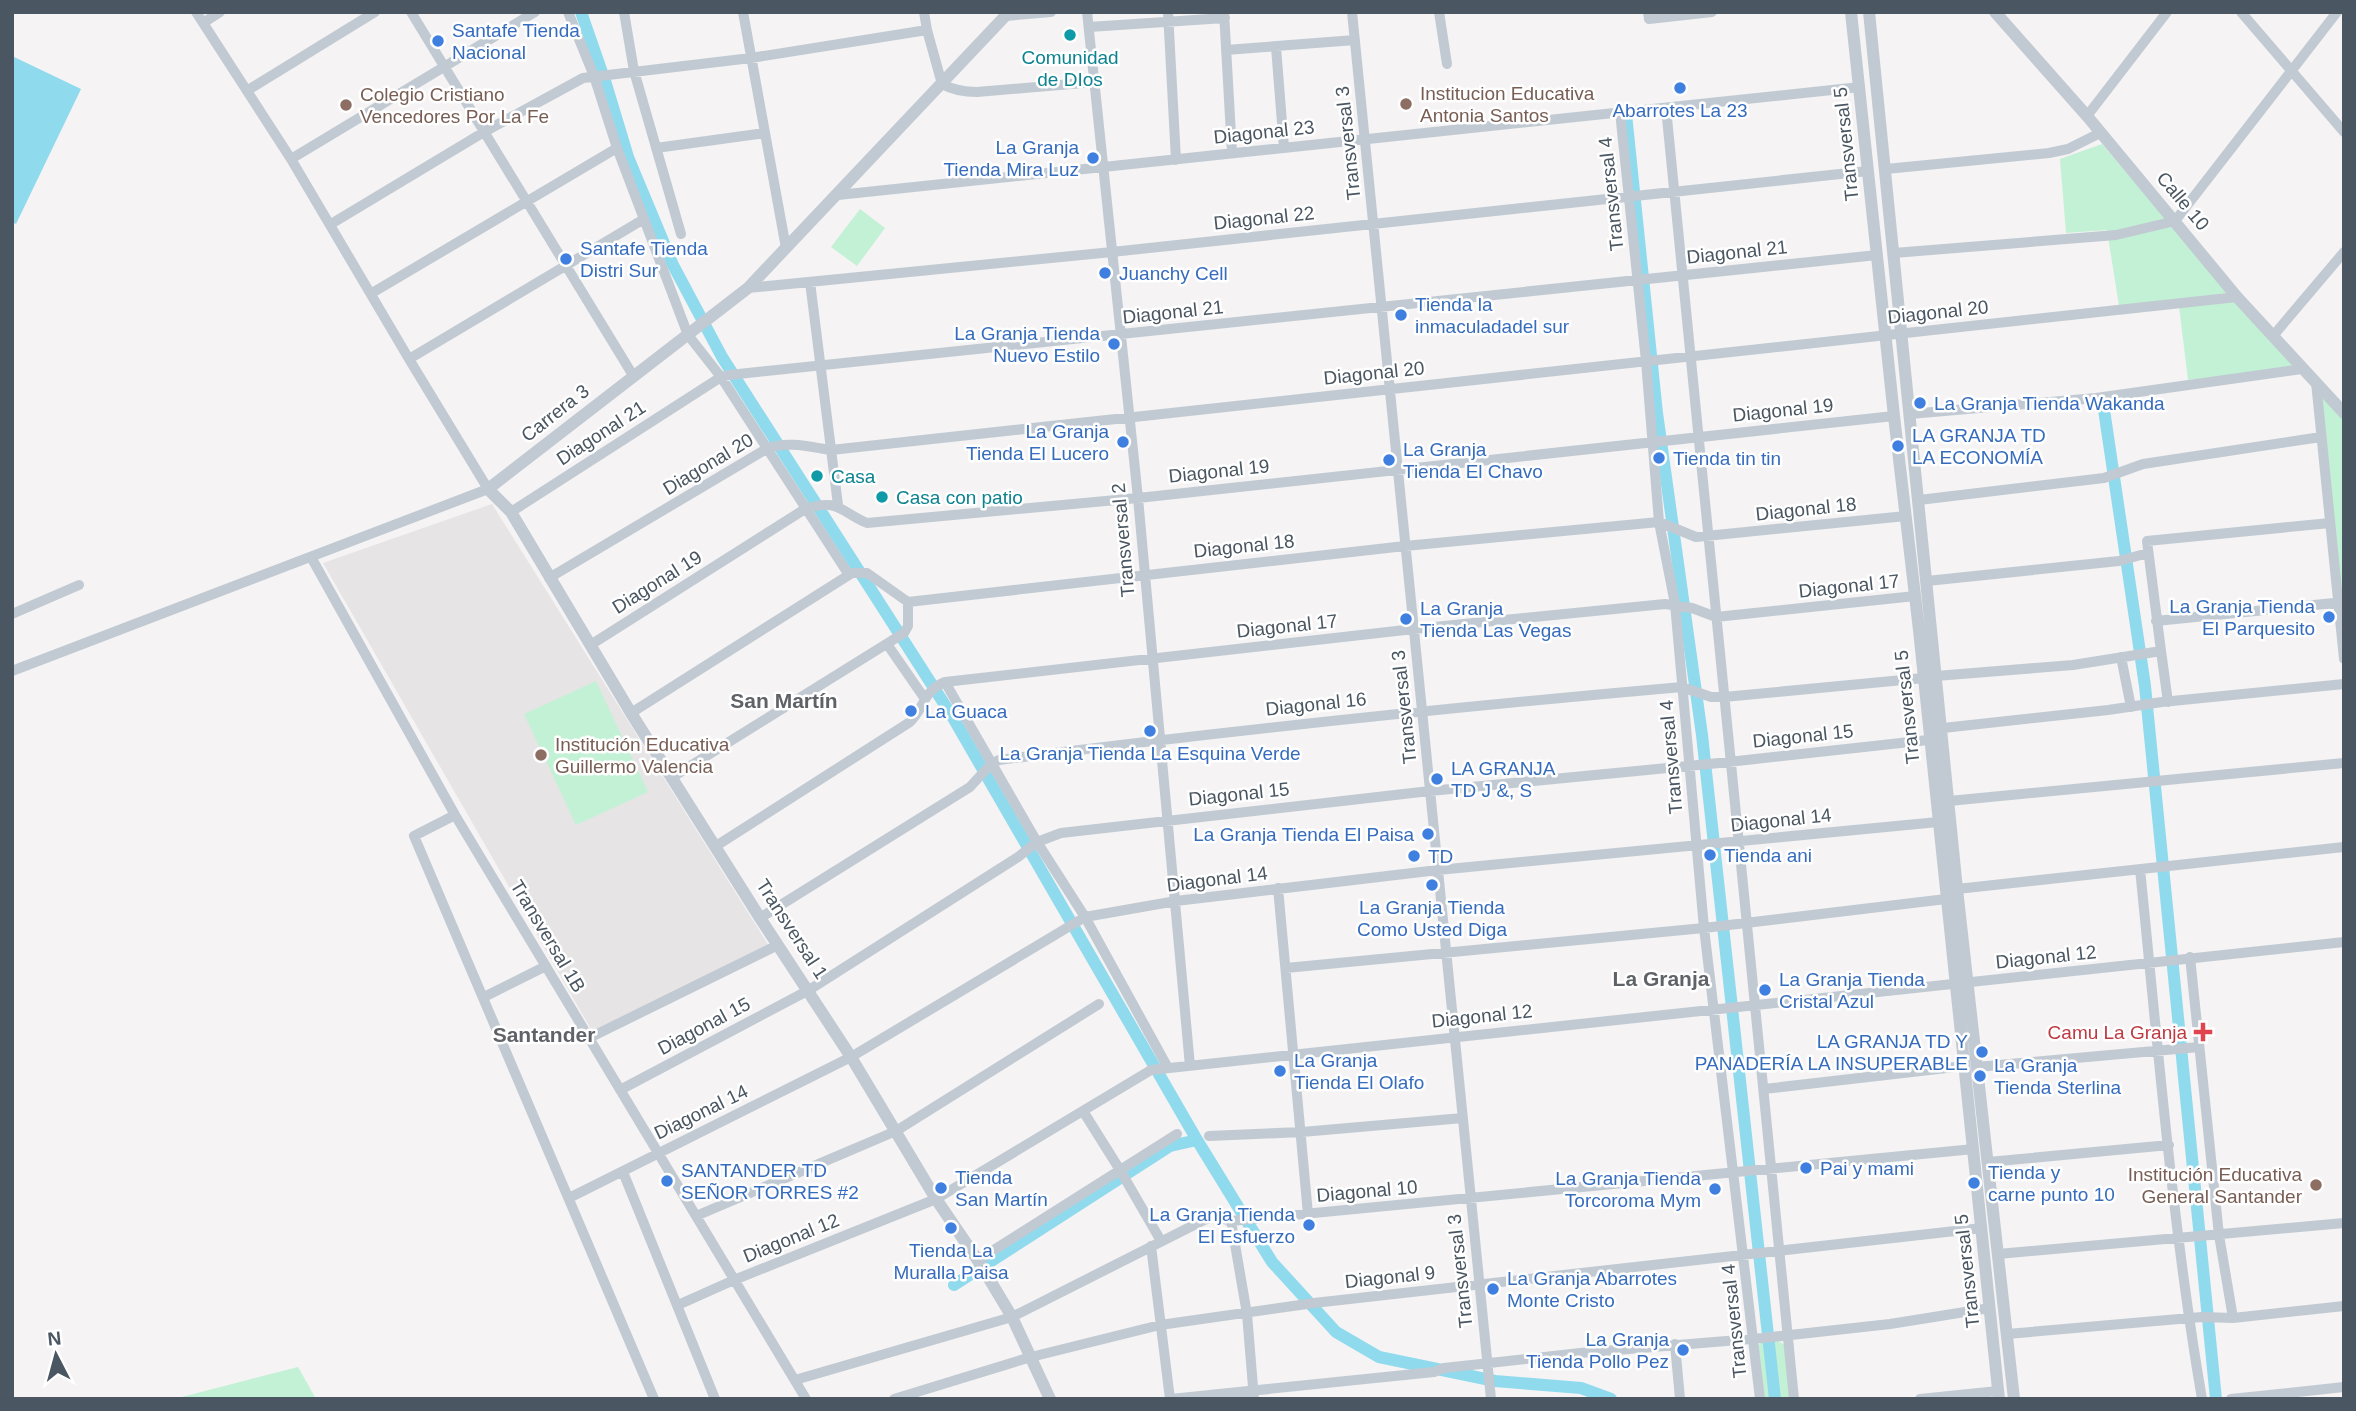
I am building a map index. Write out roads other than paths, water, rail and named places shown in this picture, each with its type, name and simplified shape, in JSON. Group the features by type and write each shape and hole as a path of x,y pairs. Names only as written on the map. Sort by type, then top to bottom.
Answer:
{"street":[{"path":"196,12 331,224 488,489"},
{"path":"203,23 220,12"},
{"path":"248,90 374,12"},
{"path":"411,12 634,377"},
{"path":"291,159 534,12"},
{"path":"568,12 596,76 617,148 644,219 692,332 773,447 807,508 850,574"},
{"path":"624,12 634,71 681,234"},
{"path":"743,12 786,248"},
{"path":"924,12 942,83 962,91 977,92 1095,82"},
{"path":"1007,14 1051,12"},
{"name":"Transversal 2","path":"1087,12 1138,498 1190,1066"},
{"name":"Transversal 3","path":"1352,12 1491,1399"},
{"path":"1439,12 1447,64"},
{"path":"1649,16 1712,12"},
{"name":"Transversal 5","path":"1851,12 1915,596 1930,677"},
{"name":"Transversal 5","path":"1869,12 1927,580 1938,822 1946,899 1987,1162 2014,1399"},
{"name":"Calle 10","path":"1995,12 2087,116 2237,297 2344,413"},
{"path":"2087,116 2167,12"},
{"path":"2241,12 2344,132"},
{"path":"1895,253 2116,235 2175,221 2337,12"},
{"name":"Carrera 3","path":"12,671 488,489 748,288 1007,14"},
{"path":"1089,27 1168,17 1224,15 1232,152"},
{"path":"1168,17 1176,159"},
{"path":"331,224 484,132 572,83 596,76 751,58 927,30"},
{"path":"1226,50 1355,40"},
{"path":"1276,47 1284,148"},
{"name":"Diagonal 23","path":"838,195 1860,88"},
{"path":"1666,108 1753,1004 1764,1088 1776,1251 1794,1399"},
{"name":"Transversal 4","path":"1620,112 1632,196 1663,523 1677,605 1695,765 1707,927 1759,1338 1760,1399"},
{"path":"656,148 765,133"},
{"path":"1886,169 2049,153 2068,149 2100,133"},
{"path":"372,293 617,148"},
{"name":"Diagonal 22","path":"748,288 1112,253 1868,171"},
{"path":"409,359 644,219"},
{"path":"2273,336 2344,252"},
{"name":"Diagonal 21","path":"511,512 725,376 1877,255"},
{"path":"810,282 838,505"},
{"name":"Diagonal 20","path":"549,578 773,447 794,444 831,450 2237,297"},
{"path":"1910,414 2096,398 2302,369"},
{"path":"2316,381 2341,602 2344,659"},
{"name":"Diagonal 19","path":"592,644 807,508 822,505 838,505 867,523 1138,498 1894,416"},
{"path":"1919,500 2104,478 2143,464 2321,438"},
{"name":"Transversal 1","path":"488,489 511,512 671,778 809,990 936,1199 978,1261 1012,1317 1050,1399"},
{"name":"Diagonal 18","path":"908,602 1405,546 1663,523 1696,537 1906,516"},
{"path":"2165,702 2147,541 2330,523"},
{"name":"Diagonal 17","path":"1927,580 2125,560 2148,553"},
{"name":"Transversal 1B","path":"311,557 455,815 806,1399"},
{"path":"631,713 850,574 867,573 908,602 908,626 904,633 671,778"},
{"path":"12,614 79,585"},
{"name":"Diagonal 17","path":"716,846 910,722 918,714 926,696 942,683 1414,629 1677,605 1716,617 1915,596"},
{"path":"2157,621 2341,602"},
{"path":"889,643 926,696"},
{"name":"Diagonal 16","path":"989,768 999,760 1422,710 1686,688 1711,697 1724,697 2074,665 2161,651"},
{"path":"2121,657 2136,706"},
{"path":"942,683 1034,844 1085,917 1165,1069"},
{"name":"Diagonal 15","path":"620,1090 809,990 1034,844 1061,834 1430,791 1731,762 2165,702 2344,684"},
{"name":"Transversal 5","path":"1936,734 1949,801 1957,889 1961,984"},
{"path":"1949,801 2344,763"},
{"path":"760,918 970,787 989,768"},
{"path":"455,815 414,836 654,1399"},
{"name":"Diagonal 14","path":"569,1198 851,1057 1085,917 1176,901 1438,870 1938,822"},
{"path":"1957,889 2344,847"},
{"path":"2143,868 2159,1051 2182,1238 2188,1319 2202,1399"},
{"path":"1278,888 1308,1214"},
{"path":"1286,968 1707,927 1946,899"},
{"name":"Diagonal 12","path":"678,1306 734,1280 936,1199 1151,1070 2344,942"},
{"path":"589,1038 778,945"},
{"path":"2190,957 2214,1235 2233,1318"},
{"path":"484,997 546,967"},
{"path":"696,1216 896,1131 1099,1004"},
{"path":"1764,1088 2199,1047"},
{"name":"Transversal 5","path":"1971,1067 1974,1149 1999,1395"},
{"path":"1083,1111 1161,1241"},
{"path":"1209,1136 1301,1132 1462,1118"},
{"path":"978,1261 1177,1134"},
{"path":"1987,1162 2169,1145"},
{"name":"Diagonal 10","path":"795,1380 1012,1317 1161,1241 1216,1217 1231,1221 1243,1220 1974,1149"},
{"path":"623,1172 715,1399"},
{"path":"1231,1221 1247,1314 1254,1395"},
{"path":"1998,1254 2344,1223"},
{"name":"Diagonal 9","path":"894,1399 1031,1357 1160,1325 1314,1303 1982,1228"},
{"path":"1151,1246 1170,1399 1254,1395 1439,1370 1488,1368 1675,1344 1890,1324 1990,1308"},
{"path":"2007,1334 2202,1317 2233,1318 2344,1306"},
{"path":"1675,1344 1680,1399"},
{"path":"2231,1399 2344,1387"},
{"path":"1920,1399 1999,1395"}],"water":[{"path":"12,56 81,89 16,224 12,222"}],"waterway":[{"path":"581,12 628,157 673,265 722,357 952,716 1197,1140 1272,1262 1336,1332 1379,1357 1495,1381 1581,1388 1611,1399"},
{"path":"1626,114 1657,413 1702,735 1775,1399"},
{"path":"2103,403 2145,686 2216,1399"},
{"path":"954,1285 1170,1146 1197,1140"}],"place":[{"name":"Comunidad de DIos","path":"1070,35"},
{"name":"Santafe Tienda Nacional","path":"438,41"},
{"name":"Abarrotes La 23","path":"1680,88"},
{"name":"Institucion Educativa Antonia Santos","path":"1406,104"},
{"name":"Colegio Cristiano Vencedores Por La Fe","path":"346,105"},
{"name":"La Granja Tienda Mira Luz","path":"1093,158"},
{"name":"Santafe Tienda Distri Sur","path":"566,259"},
{"name":"Juanchy Cell","path":"1105,273"},
{"name":"Tienda la inmaculadadel sur","path":"1401,315"},
{"name":"La Granja Tienda Nuevo Estilo","path":"1114,344"},
{"name":"La Granja Tienda Wakanda","path":"1920,403"},
{"name":"La Granja Tienda El Lucero","path":"1123,442"},
{"name":"LA GRANJA TD LA ECONOMÍA","path":"1898,446"},
{"name":"Tienda tin tin","path":"1659,458"},
{"name":"La Granja Tienda El Chavo","path":"1389,460"},
{"name":"Casa","path":"817,476"},
{"name":"Casa con patio","path":"882,497"},
{"name":"La Granja Tienda El Parquesito","path":"2329,617"},
{"name":"La Granja Tienda Las Vegas","path":"1406,619"},
{"name":"La Guaca","path":"911,711"},
{"name":"La Granja Tienda La Esquina Verde","path":"1150,731"},
{"name":"Institución Educativa Guillermo Valencia","path":"541,755"},
{"name":"LA GRANJA TD J &, S","path":"1437,779"},
{"name":"La Granja Tienda El Paisa","path":"1428,834"},
{"name":"Tienda ani","path":"1710,855"},
{"name":"TD","path":"1414,856"},
{"name":"La Granja Tienda Como Usted Diga","path":"1432,885"},
{"name":"La Granja Tienda Cristal Azul","path":"1765,990"},
{"name":"Camu La Granja","path":"2203,1032"},
{"name":"LA GRANJA TD Y PANADERÍA LA INSUPERABLE","path":"1982,1052"},
{"name":"La Granja Tienda El Olafo","path":"1280,1071"},
{"name":"La Granja Tienda Sterlina","path":"1980,1076"},
{"name":"Pai y mami","path":"1806,1168"},
{"name":"SANTANDER TD SEÑOR TORRES #2","path":"667,1181"},
{"name":"Tienda y carne punto 10","path":"1974,1183"},
{"name":"Institución Educativa General Santander","path":"2316,1185"},
{"name":"Tienda San Martín","path":"941,1188"},
{"name":"La Granja Tienda Torcoroma Mym","path":"1715,1189"},
{"name":"La Granja Tienda El Esfuerzo","path":"1309,1225"},
{"name":"Tienda La Muralla Paisa","path":"951,1228"},
{"name":"La Granja Abarrotes Monte Cristo","path":"1493,1289"},
{"name":"La Granja Tienda Pollo Pez","path":"1683,1350"}],"district":[{"name":"San Martín","path":"784,700"},
{"name":"La Granja","path":"1661,978"},
{"name":"Santander","path":"544,1034"}]}
